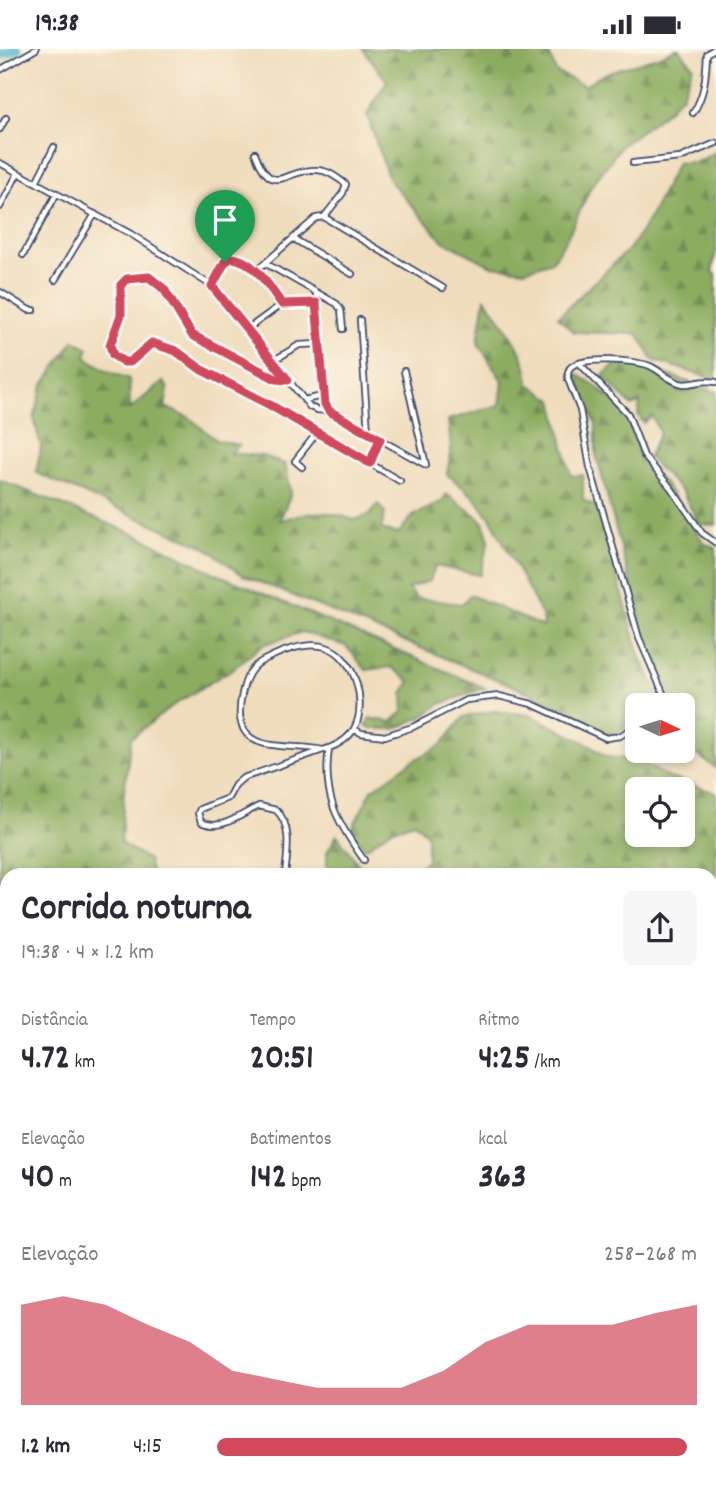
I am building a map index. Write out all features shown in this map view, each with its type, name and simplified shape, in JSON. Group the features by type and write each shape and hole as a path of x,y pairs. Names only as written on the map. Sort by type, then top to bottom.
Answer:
{"street":[{"path":"0,70 36,49"},
{"path":"693,113 701,99 707,76 707,54 714,49"},
{"path":"0,129 6,118"},
{"path":"633,163 693,155 716,143"},
{"path":"36,182 54,147"},
{"path":"255,153 262,172 269,177 285,178 307,170 319,170 330,173 346,184 343,194 324,217"},
{"path":"0,163 131,234 212,286 304,400 317,410 329,411 368,431 426,465 404,371"},
{"path":"0,207 18,173"},
{"path":"23,255 57,193"},
{"path":"55,280 95,214"},
{"path":"256,271 316,218 324,217 443,288"},
{"path":"293,239 352,274"},
{"path":"212,286 225,262 231,258 243,261 256,271 282,304"},
{"path":"265,263 340,307 342,329"},
{"path":"288,380 276,379 192,335 164,289 149,277 127,279 121,285 122,309 112,335 110,350 119,359 130,362 152,343 176,351 202,370 270,405 400,481"},
{"path":"0,292 29,310 34,310"},
{"path":"316,293 323,397 329,411"},
{"path":"246,330 282,304 316,303"},
{"path":"360,320 368,431"},
{"path":"273,362 299,345 318,344"},
{"path":"663,693 639,638 590,467 580,410 568,379 570,367 604,360 625,361 650,366 680,383 704,380 716,382"},
{"path":"580,364 628,414 644,456 671,488 702,533 716,543"},
{"path":"304,400 323,397"},
{"path":"302,467 295,461 316,434"},
{"path":"370,463 380,439"},
{"path":"285,868 287,835 284,821 276,810 259,806 228,822 212,826 201,822 198,813 200,809 228,798 235,785 243,778 326,749 341,743 354,729 358,714 358,687 349,666 335,651 325,647 301,647 282,652 251,669 242,691 239,714 243,730 255,742 326,749"},
{"path":"354,729 361,733 385,736 413,727 466,700 499,696 532,704 606,738 625,733"},
{"path":"326,749 328,788 344,831 364,860"},
{"path":"442,1489 451,1489"}],"green space":[{"path":"363,49 548,49 556,72 585,86 606,73 676,49 679,49 693,66 682,95 667,111 621,146 591,187 567,238 552,261 525,270 492,266 443,241 389,180 367,114 387,81"},
{"path":"716,152 716,196 713,197 716,202 716,251 712,272 716,274 716,380 653,360 638,334 574,332 558,317 630,248 649,219 677,163 697,162"},
{"path":"485,298 519,350 528,372 529,384 553,400 571,476 583,475 583,500 598,508 640,656 658,693 625,693 625,729 614,736 603,733 533,694 243,575 205,547 36,473 41,447 34,417 43,386 74,340 88,348 86,357 108,371 129,379 130,409 163,382 168,388 165,407 190,418 216,440 239,445 230,453 263,456 285,464 291,493 280,520 317,513 354,520 370,515 378,504 385,512 381,529 398,534 413,516 443,501 446,494 482,520 489,540 480,575 435,566 430,581 408,588 416,598 462,604 470,595 543,627 542,615 490,517 473,496 447,474 451,449 448,420 500,405 503,382 478,343"},
{"path":"616,364 640,365 716,392 716,525 699,524 683,493 648,457 660,433 652,416 644,423 638,415 640,402 632,406 602,376"},
{"path":"574,372 596,386 632,418 639,455 667,487 704,543 716,548 716,768 695,754 695,693 670,693 645,638 596,454 596,424"},
{"path":"0,480 139,536 217,574 485,688 440,704 424,716 395,729 375,729 366,726 370,718 391,722 404,711 403,694 410,681 391,667 366,670 346,646 302,632 262,645 234,668 175,704 131,738 121,843 148,860 150,868 0,868"},
{"path":"494,711 531,715 607,757 625,758 625,763 644,763 668,777 625,777 625,847 695,847 695,786 716,793 716,868 419,868 427,859 427,834 414,822 391,830 366,848 350,832 372,790 411,762 441,745 464,717"},
{"path":"337,835 361,868 327,868 327,852"}],"waterway":[{"path":"0,55 17,49"}],"route":[{"path":"234,258 248,264 282,304 316,303 325,404 329,411 380,439 370,463 270,405 230,386 162,345 152,343 127,363 113,355 110,345 121,315 121,285 127,279 143,276 156,281 164,289 189,333 197,339 276,379 288,380 212,286 225,262 234,258"}]}
